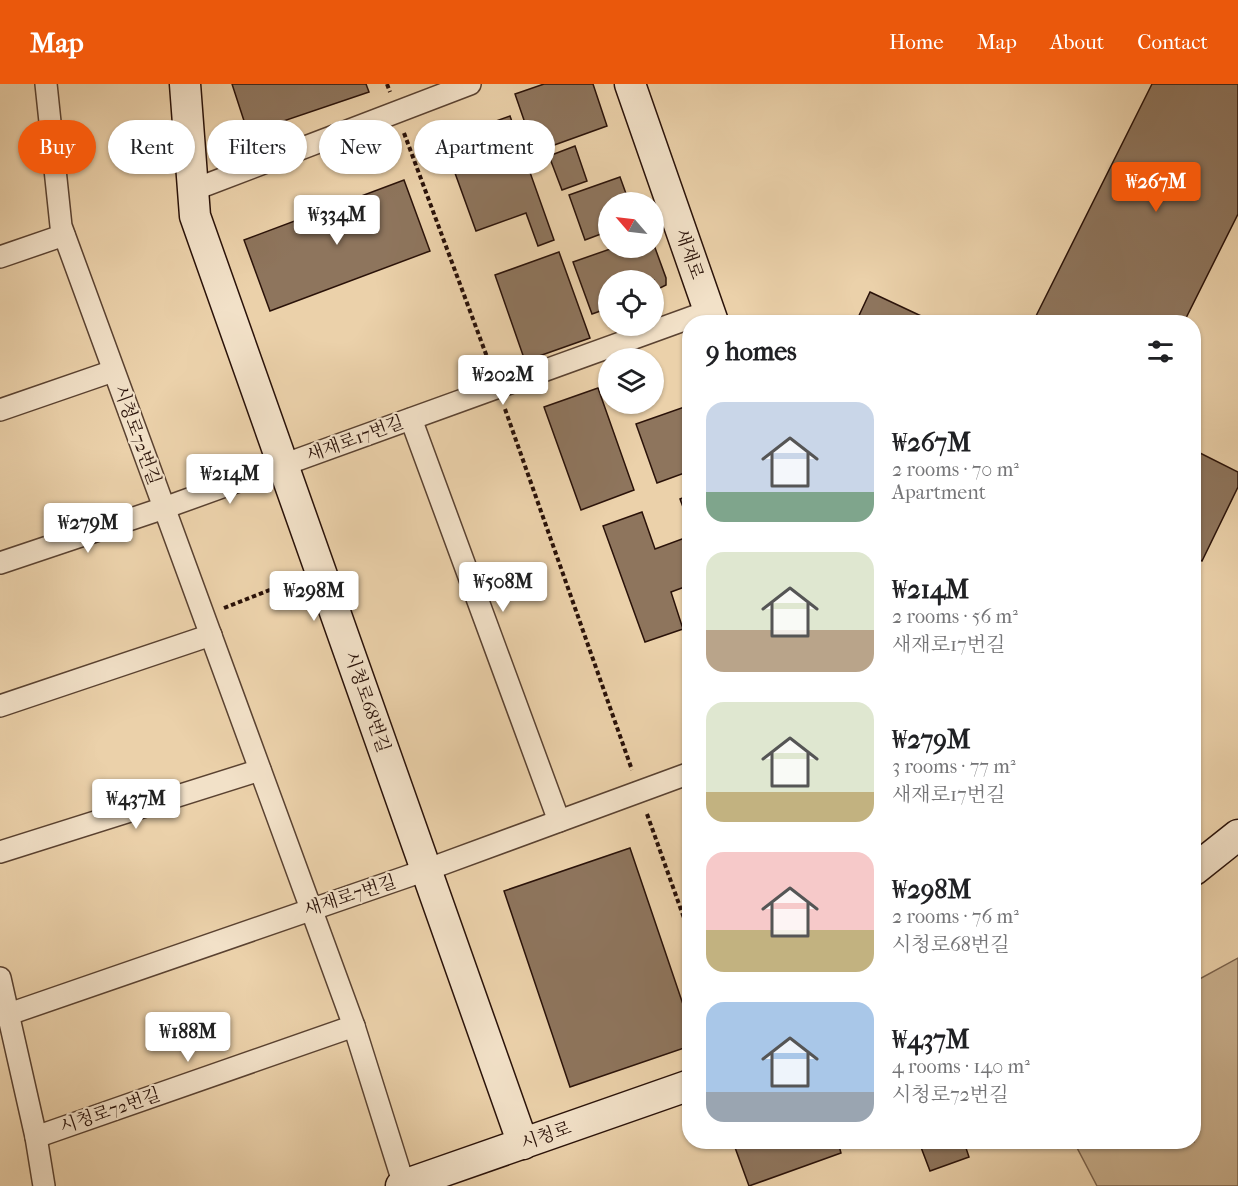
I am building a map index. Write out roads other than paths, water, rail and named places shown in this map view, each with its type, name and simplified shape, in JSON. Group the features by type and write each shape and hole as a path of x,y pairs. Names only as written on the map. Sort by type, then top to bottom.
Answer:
{"street":[{"name":"시청로72번길","path":"46,84 64,235 312,908 354,1026 403,1185"},
{"name":"시청로68번길","path":"185,84 195,216 523,1144"},
{"path":"193,190 470,84"},
{"name":"새재로","path":"630,84 710,315"},
{"path":"0,257 64,235"},
{"name":"새재로17번길","path":"0,563 164,508 498,387 682,327"},
{"name":"시청로72번길","path":"0,410 114,371"},
{"path":"411,419 559,821"},
{"path":"0,706 207,626"},
{"path":"0,852 260,770"},
{"name":"새재로7번길","path":"9,1014 426,870 682,776"},
{"path":"1201,864 1238,835"},
{"path":"0,978 36,1137 44,1186"},
{"name":"시청로72번길","path":"36,1137 354,1026"},
{"name":"시청로","path":"403,1185 682,1088"}]}
